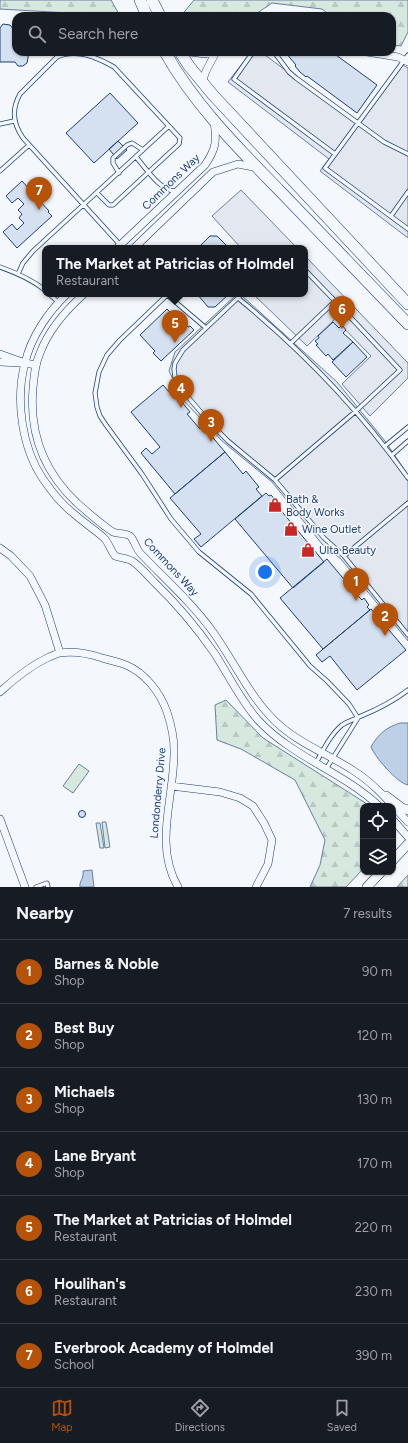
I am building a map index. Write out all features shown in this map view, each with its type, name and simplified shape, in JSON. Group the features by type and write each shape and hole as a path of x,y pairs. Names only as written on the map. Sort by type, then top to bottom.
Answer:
{"highway":[{"path":"140,0 145,12"},
{"path":"152,0 158,12"},
{"path":"168,56 190,90 213,120 408,324"},
{"path":"183,56 202,82 408,304"}],"main road":[{"path":"386,796 402,808 408,810"},
{"path":"396,857 408,844"},
{"path":"367,887 378,875"}],"street":[{"path":"202,82 214,56"},
{"path":"389,56 407,59"},
{"name":"Commons Way","path":"122,245 206,165 213,154 216,140 213,120"},
{"name":"Commons Way","path":"137,245 213,172 238,164 258,168"},
{"name":"Commons Way","path":"64,297 49,313 36,336 25,363 21,393 21,412 25,438 35,465 52,492 72,513 106,540 115,556 133,562 162,590 192,624 214,653 258,720 282,742 315,764 359,789 375,803"},
{"name":"Commons Way","path":"81,297 55,324 42,349 36,365 32,397 34,428 44,459 52,472 61,485 78,503 111,530 132,537 137,550 186,599 213,632 267,713 289,733 365,778 386,796 408,822"},
{"path":"0,354 25,363"},
{"path":"0,362 36,365"},
{"path":"0,548 11,556 30,576 45,605 60,653"},
{"name":"Londonderry Drive","path":"0,692 13,680 36,664 60,653 80,653 97,656 126,665 145,678 163,700 172,727 174,751 165,847 172,878 178,887"},
{"path":"171,786 220,792 240,798 253,806 264,823 272,840 268,864 256,887"},
{"path":"0,819 25,887"},
{"path":"396,823 408,837"}],"lane":[{"path":"61,56 57,57 23,91 18,98 15,106 14,121 17,131 118,245"},
{"path":"91,56 103,60 114,67 180,138 180,142 113,205 109,205 97,193"},
{"path":"250,56 234,79 335,154"},
{"path":"277,56 292,74 384,142 408,154"},
{"path":"407,59 325,168 408,229"},
{"path":"0,124 14,121"},
{"path":"18,274 29,255 169,126"},
{"path":"119,172 113,163 113,158 127,145 132,143 143,150"},
{"path":"0,171 29,145"},
{"path":"136,157 164,188 170,191 178,191"},
{"path":"390,216 408,192"},
{"path":"0,267 31,280 42,288"},
{"path":"275,480 356,412 400,370 308,273"},
{"path":"52,297 58,302"},
{"path":"164,297 120,340 107,355 99,372 96,393 97,407 100,416 142,474 171,519 199,552 251,594 310,666 349,704 358,718"},
{"path":"170,297 206,328"},
{"path":"408,478 385,446 325,377 238,298 183,350 178,357 174,369 178,384 211,424 232,445 275,480 324,538 344,556 408,635"},
{"path":"290,344 335,301"},
{"path":"385,446 408,427"},
{"path":"392,455 408,441"},
{"path":"344,556 408,503"},
{"path":"315,764 341,726 388,703 408,690"},
{"path":"326,770 358,718"},
{"path":"36,887 46,884 48,887"}],"green space":[{"path":"0,0 111,0 118,12 51,12 0,9"},
{"path":"194,0 408,0 408,32 401,46 396,45 396,12 326,12 322,9 272,3 259,12 184,12"},
{"path":"226,700 263,738 365,803 360,803 360,872 346,887 310,887 320,865 325,840 295,780 241,749 217,740 215,705"},
{"path":"79,764 89,771 73,793 63,786"},
{"path":"102,822 106,822 110,847 105,848"},
{"path":"96,823 100,823 104,848 100,848"},
{"path":"408,875 408,887 397,887"}],"shaded area":[{"path":"248,56 266,56 359,125 403,65 408,68 408,238 320,171 329,159 228,82"},
{"path":"241,190 294,245 238,245 212,216"},
{"path":"308,259 408,363 408,378 370,416 342,384 371,356 335,319 307,346 256,297 308,297"},
{"path":"234,297 243,297 337,382 385,441 408,475 408,641 341,559 322,544 272,482 222,441 183,400 169,371 175,352"}],"water":[{"path":"400,723 408,723 408,785 398,780 387,769 371,747 383,732"},
{"path":"92,870 94,887 80,887 83,871"}],"building":[{"path":"3,24 10,25 12,27 12,56 28,56 27,63 23,66 18,66 15,62 0,62 0,28"},
{"path":"288,56 337,56 377,85 357,113 307,76 306,77 295,66 296,65"},
{"path":"110,93 138,123 94,163 66,133"},
{"path":"118,141 127,150 117,159 109,149"},
{"path":"22,181 52,216 17,248 3,232 12,224 17,230 24,223 19,218 22,214 18,210 24,204 18,198 12,203 6,196"},
{"path":"210,236 217,236 226,245 201,245"},
{"path":"200,297 226,297 215,307 208,307"},
{"path":"167,309 182,325 184,322 188,327 190,326 194,330 161,361 153,353 155,351 140,335"},
{"path":"333,322 339,328 342,325 346,330 343,333 353,342 333,360 328,354 326,356 316,345 318,344 315,341 319,338 318,336"},
{"path":"353,342 367,357 346,377 332,362"},
{"path":"163,385 169,392 172,390 190,412 187,414 200,429 203,426 225,452 175,494 141,453 146,448 152,454 160,447 131,412"},
{"path":"225,452 243,474 246,471 259,487 256,489 262,496 201,547 194,539 201,534 170,498"},
{"path":"266,493 269,496 271,495 280,505 278,507 324,562 293,588 235,519"},
{"path":"327,559 352,589 354,587 359,593 357,595 362,600 364,598 369,605 367,607 370,610 323,649 280,598"},
{"path":"371,609 406,650 357,690 330,656 322,662 316,655"},
{"path":"82,810 85,811 85,817 82,818 79,817 78,814 79,811"}],"place":[{"name":"Everbrook Academy of Holmdel","path":"39,210"},
{"name":"Houlihan's","path":"342,329"},
{"name":"The Market at Patricias of Holmdel","path":"175,343"},
{"name":"Lane Bryant","path":"181,408"},
{"name":"Michaels","path":"211,442"},
{"name":"Bath & Body Works","path":"275,505"},
{"name":"Wine Outlet","path":"291,529"},
{"name":"Ulta Beauty","path":"308,550"},
{"name":"Barnes & Noble","path":"356,601"},
{"name":"Best Buy","path":"385,636"}]}
